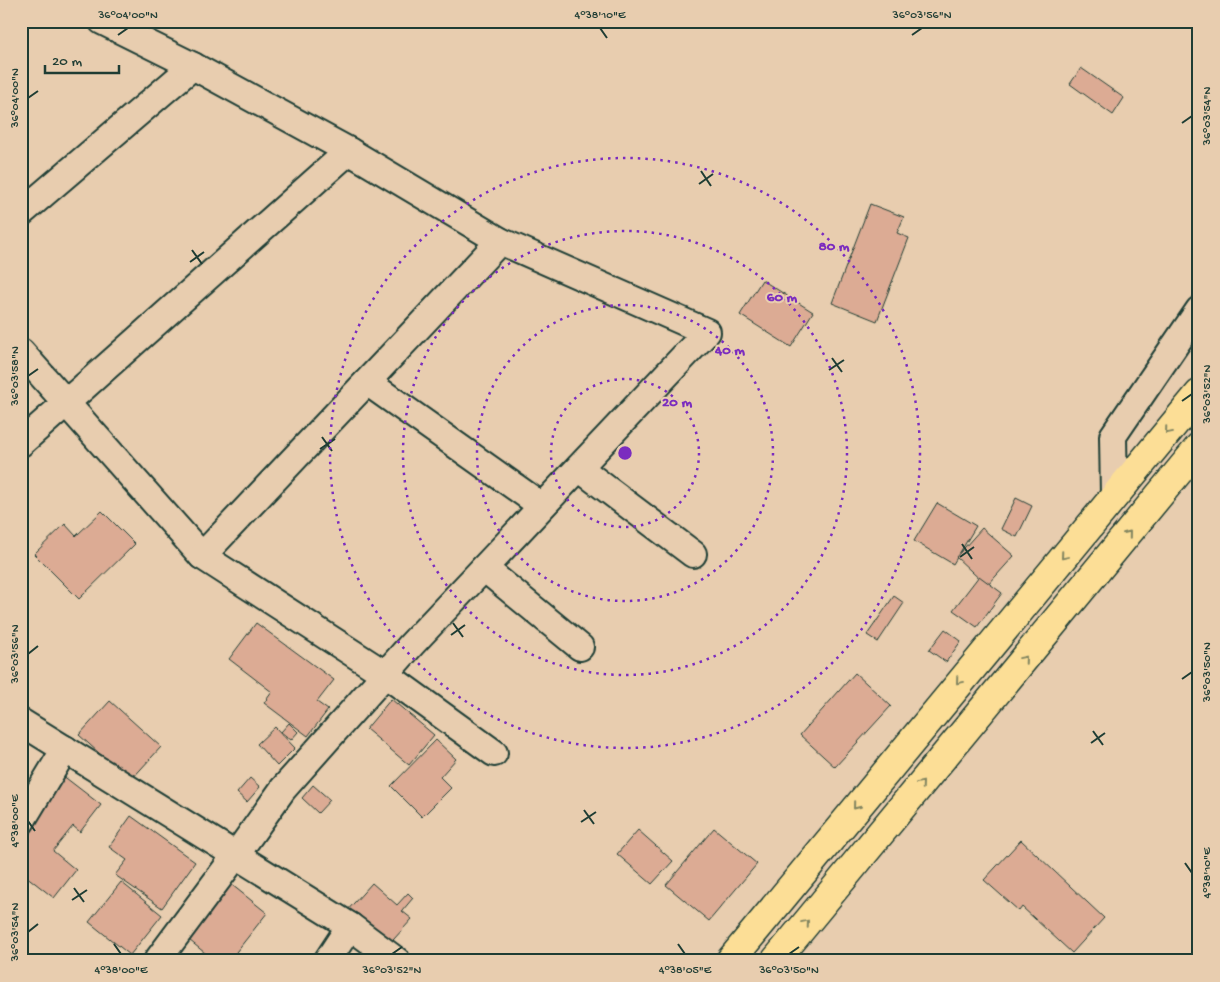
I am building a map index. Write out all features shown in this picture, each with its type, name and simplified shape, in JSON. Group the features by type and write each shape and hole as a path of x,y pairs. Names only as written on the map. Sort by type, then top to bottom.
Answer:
{"main road":[{"path":"730,961 1199,394"},
{"path":"775,961 1199,447"}],"street":[{"path":"102,21 192,66 349,151 500,241 706,332 385,674 283,789 236,856 157,961"},
{"path":"21,213 192,66"},
{"path":"21,443 349,151"},
{"path":"202,556 500,241"},
{"path":"1114,496 1113,436 1199,310"},
{"path":"21,352 202,556 385,674 494,753"},
{"path":"367,382 542,506"},
{"path":"579,468 692,554"},
{"path":"484,568 580,647"},
{"path":"21,722 350,926 397,961"},
{"path":"21,822 65,749"},
{"path":"327,961 350,926"}],"building":[{"path":"1081,68 1124,98 1113,115 1070,84"},
{"path":"870,204 904,217 897,233 909,238 877,321 832,303"},
{"path":"762,280 813,312 791,347 740,315"},
{"path":"1016,498 1032,506 1017,537 1001,529"},
{"path":"937,503 976,526 953,564 914,541"},
{"path":"102,511 135,544 79,599 34,554 65,524 76,536"},
{"path":"982,528 1014,556 987,586 956,557"},
{"path":"979,576 1002,593 977,627 953,610"},
{"path":"894,596 904,603 878,642 867,635"},
{"path":"256,623 334,680 317,702 328,710 308,736 264,703 272,692 229,659"},
{"path":"945,629 961,641 946,662 929,650"},
{"path":"855,673 891,706 835,767 800,735"},
{"path":"391,699 434,735 409,765 366,729"},
{"path":"110,701 161,747 130,781 79,735"},
{"path":"289,723 298,732 291,740 281,732"},
{"path":"275,727 295,748 277,766 257,744"},
{"path":"436,740 456,759 440,777 451,788 422,817 391,786"},
{"path":"62,775 101,805 80,832 73,826 53,851 76,870 54,898 21,872 21,836"},
{"path":"250,778 260,787 247,802 237,793"},
{"path":"313,785 330,800 318,813 302,798"},
{"path":"131,816 195,862 162,908 115,875 127,860 109,847"},
{"path":"714,828 757,864 709,921 666,885"},
{"path":"638,830 673,861 652,884 617,854"},
{"path":"1021,840 1104,918 1072,953 1022,907 1019,911 984,880"},
{"path":"222,877 267,913 229,961 215,961 179,932"},
{"path":"121,882 162,915 130,955 89,922"},
{"path":"372,883 397,905 408,893 413,898 402,911 412,919 385,949 345,913"}]}
